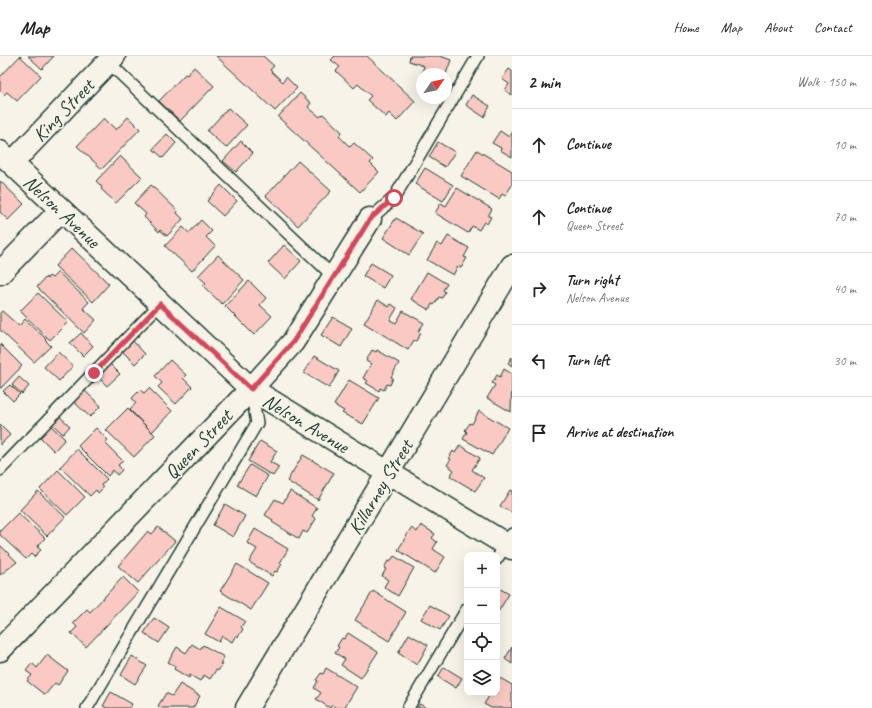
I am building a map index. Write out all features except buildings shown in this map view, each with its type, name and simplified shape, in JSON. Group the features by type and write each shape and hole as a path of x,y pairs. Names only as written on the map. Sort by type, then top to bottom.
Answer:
{"street":[{"name":"King Street","path":"6,158 111,59"},
{"name":"Nelson Avenue","path":"6,158 251,389 507,546"},
{"path":"0,272 61,210"},
{"name":"Queen Street","path":"0,650 251,389 293,342 370,219"},
{"name":"Killarney Street","path":"247,708 512,266"}],"lane":[{"path":"370,219 394,198 478,56"},
{"path":"111,59 334,276"},
{"path":"0,470 160,304"},
{"path":"87,708 257,423 251,389"},
{"path":"408,708 464,614"}],"route":[{"path":"94,373 160,304 251,389 293,342 370,219 394,198"}]}
